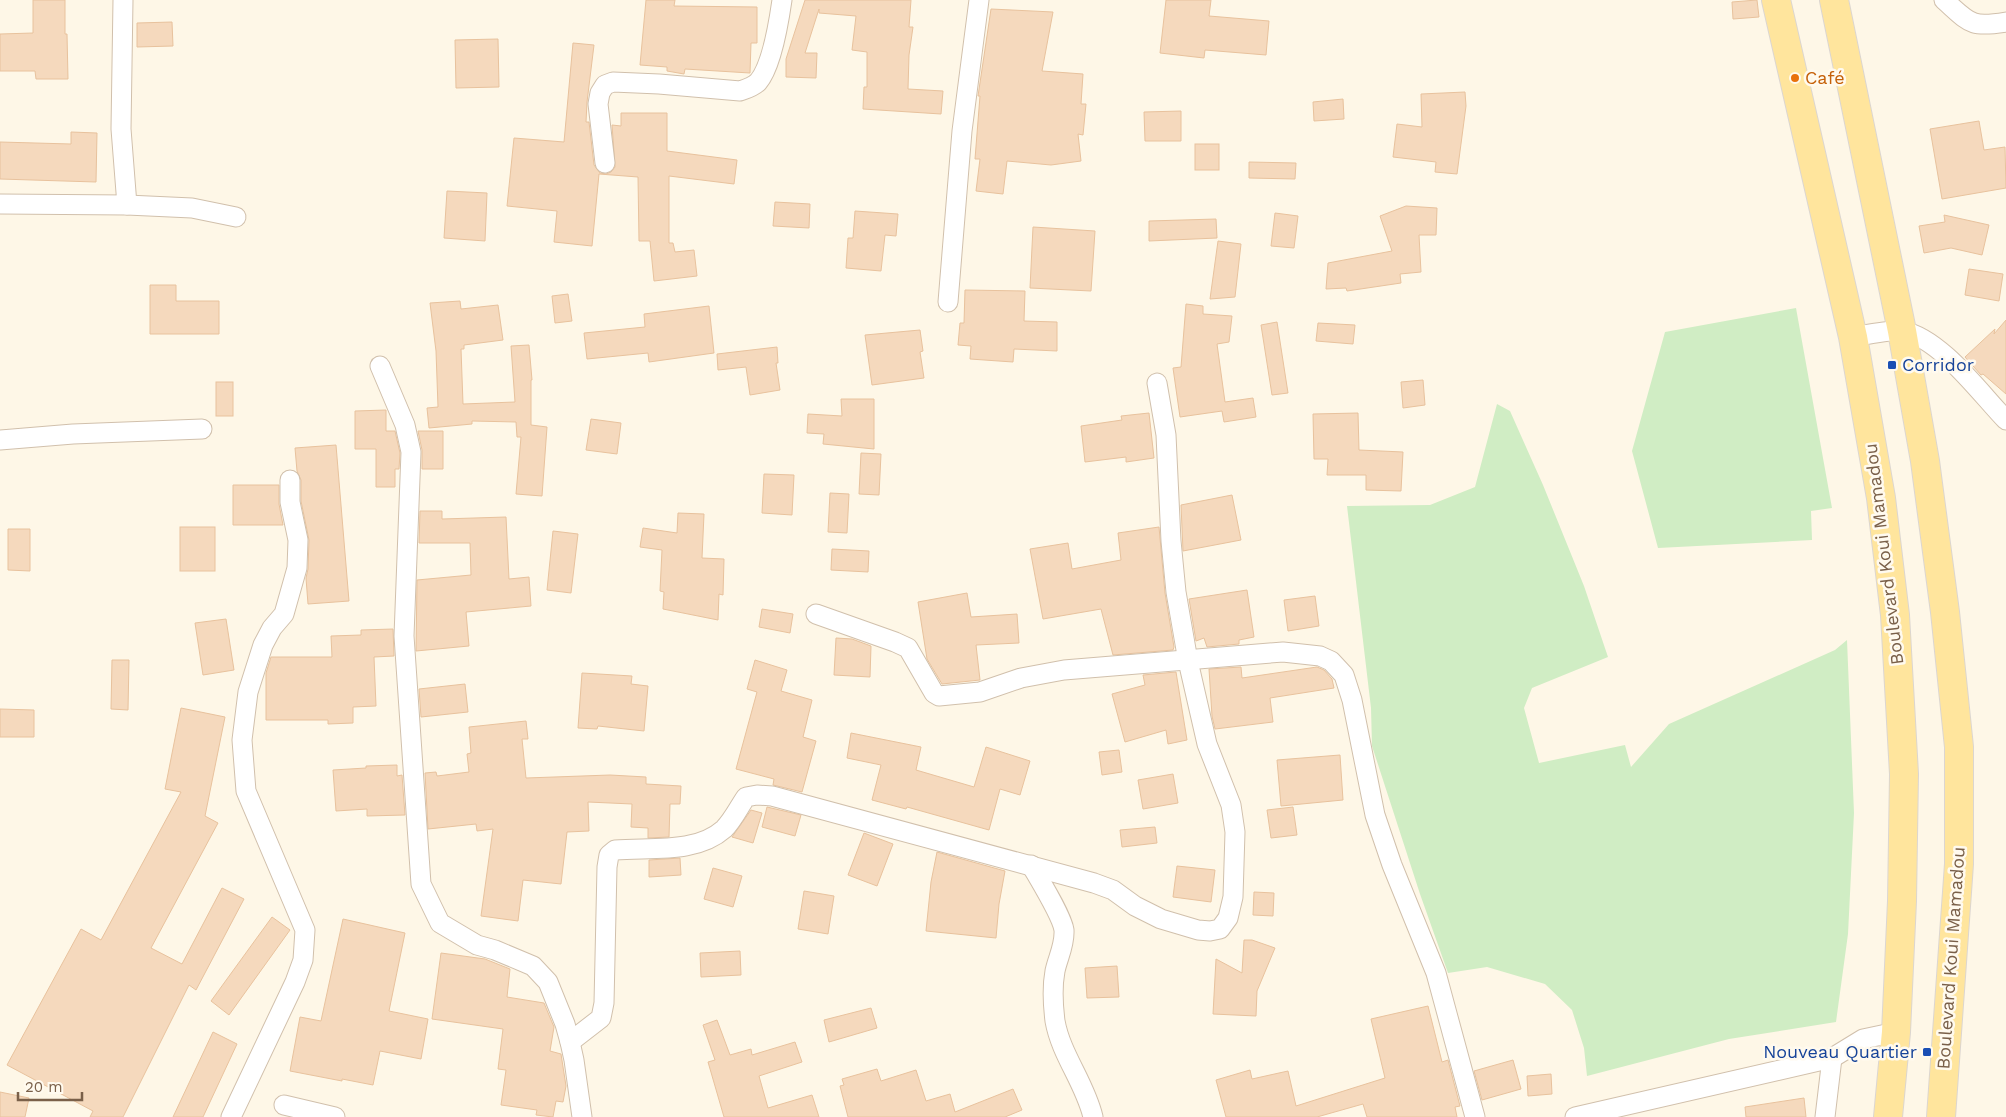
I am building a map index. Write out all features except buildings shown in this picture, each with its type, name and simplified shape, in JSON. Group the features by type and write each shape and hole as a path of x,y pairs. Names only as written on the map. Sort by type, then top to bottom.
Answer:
{"main road":[{"name":"Boulevard Koui Mamadou","path":"1776,0 1853,337 1881,498 1896,625 1904,774 1902,901 1896,1032 1888,1117"},
{"name":"Boulevard Koui Mamadou","path":"1834,0 1902,331 1925,461 1945,612 1959,746 1959,864 1941,1117"}],"street":[{"path":"123,0 121,129 127,205"},
{"path":"605,163 598,104 600,93 605,86 613,82 740,91 749,88 758,82 766,68 778,28 782,0"},
{"path":"948,302 962,131 979,0"},
{"path":"1944,0 1969,22 1985,25 2006,22"},
{"path":"0,204 127,205 192,208 236,217"},
{"path":"1853,337 1902,331 1928,341 1941,351 2006,420"},
{"path":"380,366 405,424 412,452 404,636 421,884 440,924 477,945 495,950 534,966 548,982 565,1024 570,1042 582,1117"},
{"path":"570,1042 601,1018 604,1003 607,867 609,855 616,850 676,847 707,842 724,828 746,797 757,795 772,796 1032,865 1113,890 1135,906 1161,919 1198,930 1210,931 1220,929 1228,918 1233,897 1235,832 1231,805 1207,744 1188,661 1175,583 1166,435 1157,383"},
{"path":"0,440 73,434 202,429"},
{"path":"231,1117 295,982 303,960 306,930 246,791 242,740 248,692 263,645 272,628 284,614 297,568 298,540 290,502 290,480"},
{"path":"816,614 908,648 934,693 939,696 980,692 1021,678 1064,670 1283,652 1320,656 1331,662 1344,675 1352,700 1375,815 1392,865 1436,973 1474,1117"},
{"path":"1032,865 1064,929 1063,948 1055,972 1052,1001 1063,1046 1090,1102 1093,1117"},
{"path":"1575,1117 1832,1058 1863,1040 1896,1032"},
{"path":"1825,1117 1832,1058"},
{"path":"284,1105 335,1117"}],"green space":[{"path":"1796,308 1832,508 1811,511 1812,540 1658,548 1632,451 1665,332"},
{"path":"1497,404 1510,411 1543,485 1584,586 1608,657 1532,688 1524,708 1539,763 1625,745 1631,767 1669,724 1835,650 1847,640 1854,813 1848,934 1836,1022 1729,1039 1587,1076 1584,1048 1572,1010 1545,984 1487,967 1448,973 1372,746 1371,708 1347,506 1430,505 1475,487"}],"place":[{"name":"Café","path":"1795,78"},
{"name":"Corridor","path":"1892,365"},
{"name":"Nouveau Quartier","path":"1927,1052"}]}
